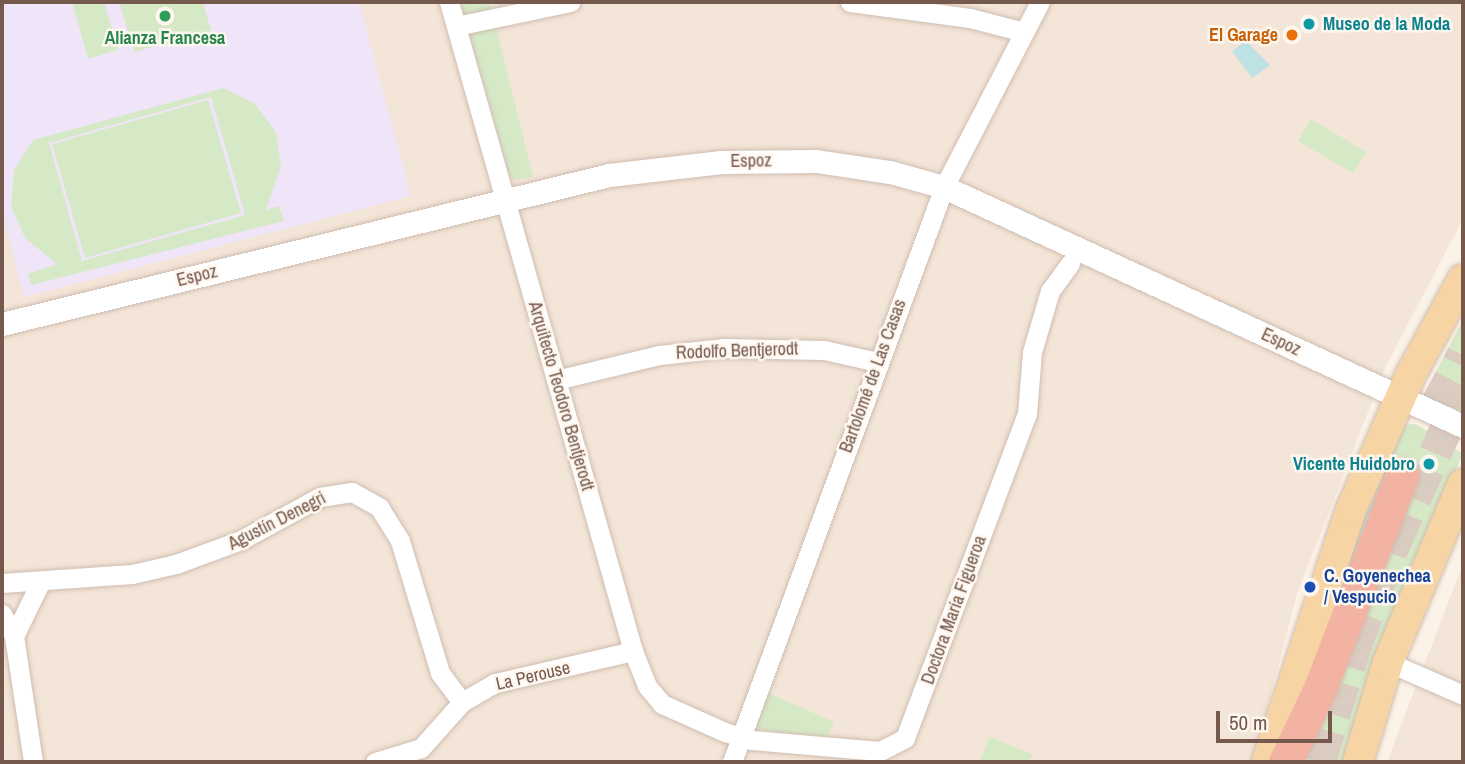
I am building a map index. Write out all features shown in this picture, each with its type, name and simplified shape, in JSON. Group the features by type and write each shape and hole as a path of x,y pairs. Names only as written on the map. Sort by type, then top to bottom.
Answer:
{"highway":[{"path":"1285,762 1320,688 1402,474"}],"main road":[{"path":"1267,762 1336,548 1400,398 1463,279"},
{"path":"1358,762 1388,662 1463,484"}],"street":[{"name":"Arquitecto Teodoro Bentjerodt","path":"449,2 633,651 647,686 662,704 739,737"},
{"path":"456,26 571,2"},
{"path":"850,2 970,18 1024,32"},
{"name":"Bartolomé de Las Casas","path":"732,762 944,187 1040,2"},
{"name":"Espoz","path":"2,324 505,200 646,169 759,160 853,166 944,187 1074,256 1463,426"},
{"name":"Doctora María Figueroa","path":"739,737 880,751 905,738 1027,414 1031,352 1054,281 1074,256"},
{"name":"Rodolfo Bentjerodt","path":"556,380 659,355 715,349 824,350 878,362"},
{"name":"Agustín Denegri","path":"2,583 132,574 176,564 242,540 320,497 352,492 379,507 400,541 440,673 462,702"},
{"path":"15,636 41,580"},
{"path":"2,614 15,636 33,762"},
{"name":"La Perouse","path":"375,762 421,748 462,702 495,683 633,651"},
{"path":"1388,662 1463,695"}],"shaded area":[{"path":"2,2 1463,2 1463,219 1386,366 1297,594 1253,762 2,762"},
{"path":"2,2 359,2 411,196 24,297 2,211"},
{"path":"1463,564 1463,762 1388,762 1393,746"}],"green space":[{"path":"72,2 104,2 118,50 88,59"},
{"name":"Alianza Francesa","path":"119,2 203,2 211,31 134,52"},
{"path":"461,2 490,2 533,177 515,180 509,174"},
{"path":"223,88 255,104 276,132 281,166 266,210 279,206 284,221 31,285 28,274 57,264 25,238 11,206 14,170 33,140","holes":["211,97 245,215 82,261 49,143"]},
{"path":"208,100 241,213 85,258 52,144"},
{"path":"1311,119 1366,152 1353,173 1298,141"},
{"path":"1463,320 1463,416 1424,395"},
{"path":"1416,424 1463,454 1411,566 1344,762 1294,762 1357,529 1404,425"},
{"path":"769,693 834,722 826,738 758,729 756,720"},
{"path":"990,737 1032,754 1029,762 980,761"}],"water":[{"path":"1246,41 1270,65 1252,78 1232,51"}],"tunnel":[{"path":"1435,408 1463,355"},
{"path":"1319,762 1355,646 1394,544 1463,391"}],"place":[{"name":"Alianza Francesa","path":"165,16"},
{"name":"Museo de la Moda","path":"1309,24"},
{"name":"El Garage","path":"1292,35"},
{"name":"Vicente Huidobro","path":"1429,464"},
{"name":"C. Goyenechea / Vespucio","path":"1310,587"}]}
